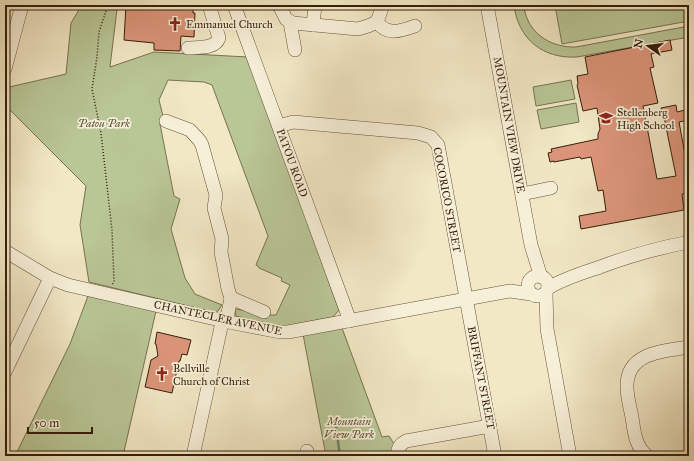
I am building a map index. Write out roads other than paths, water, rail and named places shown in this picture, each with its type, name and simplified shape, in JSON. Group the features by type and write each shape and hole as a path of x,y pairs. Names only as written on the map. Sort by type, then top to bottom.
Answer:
{"street":[{"path":"5,69 22,5"},
{"path":"188,48 214,45 218,42 219,38 209,5"},
{"name":"PATOU ROAD","path":"234,5 350,321"},
{"path":"279,5 283,16 290,22 358,29 377,22 382,5"},
{"path":"313,25 315,5"},
{"name":"MOUNTAIN VIEW DRIVE","path":"487,5 531,245 538,286 540,312 547,329 570,456"},
{"path":"290,22 294,50"},
{"path":"377,22 385,29 393,32 415,26"},
{"path":"166,121 190,130 202,145 216,195 214,208 222,239 221,252 231,298 228,314 221,328 193,456"},
{"name":"COCORICO STREET","path":"279,126 292,122 418,133 431,137 438,145 466,299"},
{"path":"522,194 552,188"},
{"name":"CHANTECLER AVENUE","path":"5,251 50,278 68,285 224,321 284,332 510,291 520,284 538,286 660,247 689,242"},
{"path":"5,372 50,278"},
{"path":"231,298 264,312"},
{"name":"BRIFFANT STREET","path":"466,299 495,456"},
{"path":"647,456 641,449 636,439 627,388 629,373 638,360 648,354 689,346"},
{"path":"398,456 398,448 403,442 406,441 490,426"}],"waterway":[{"path":"336,427 340,456"}],"place":[{"name":"Emmanuel Church","path":"175,24"},
{"name":"Stellenberg High School","path":"606,118"},
{"name":"Bellville Church of Christ","path":"162,374"}],"park label":[{"name":"Patou Park","path":"104,123"},
{"name":"Mountain View Park","path":"349,427"}]}
